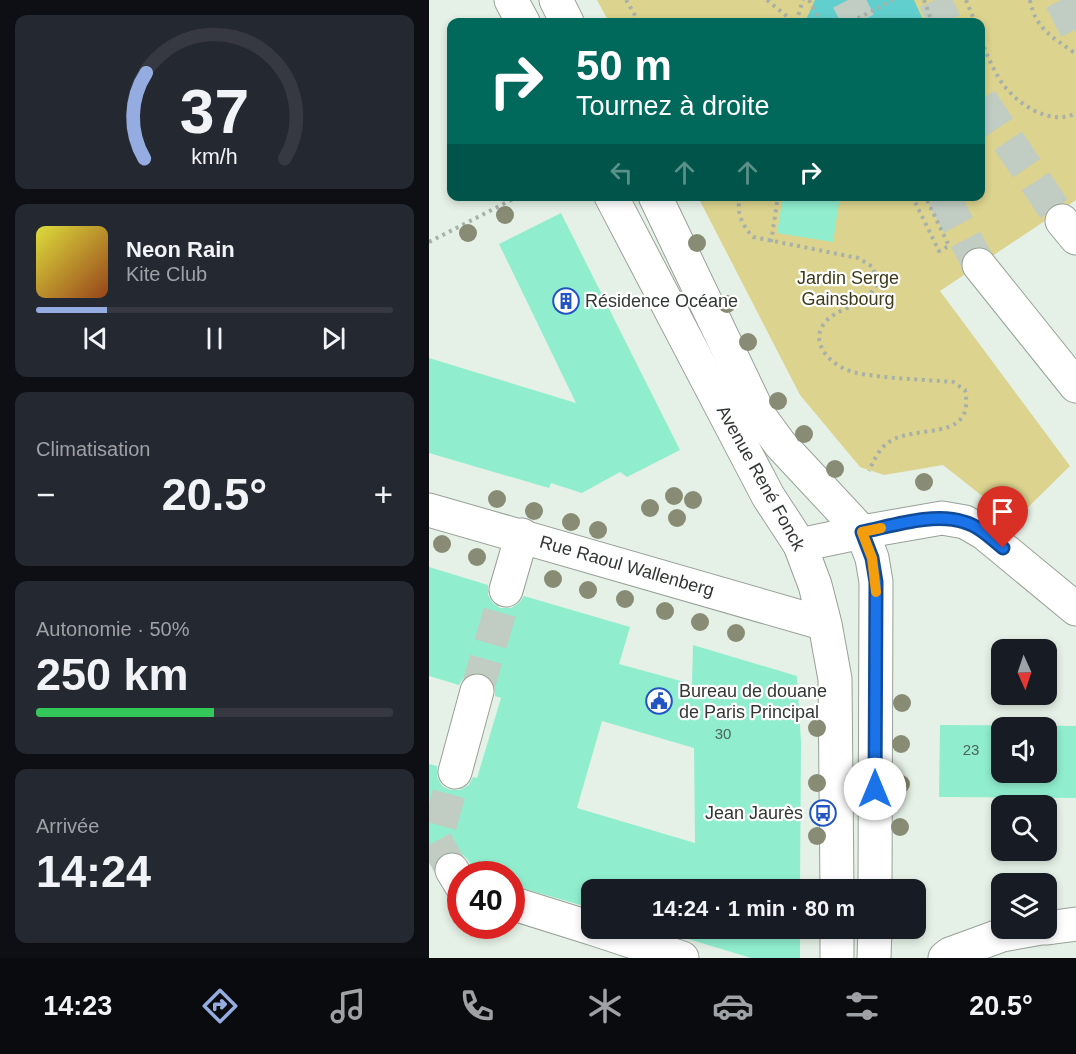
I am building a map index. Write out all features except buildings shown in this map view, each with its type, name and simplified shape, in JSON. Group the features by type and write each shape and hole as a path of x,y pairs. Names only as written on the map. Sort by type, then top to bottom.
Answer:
{"main road":[{"path":"511,0 521,18"},
{"path":"556,0 565,18"},
{"name":"Avenue René Fonck","path":"614,201 768,496 800,545 815,585 835,679 837,879"},
{"name":"Avenue René Fonck","path":"657,201 761,418 780,444 862,532 872,558 876,582 875,879"},
{"path":"979,265 1076,386"},
{"name":"Rue Raoul Wallenberg","path":"429,510 825,624"},
{"path":"800,545 942,518 965,522 984,532 1076,609"},
{"path":"506,590 522,535"},
{"path":"455,772 477,691"},
{"path":"525,907 581,925"},
{"path":"1057,927 1076,924"},
{"path":"624,939 682,958"},
{"path":"837,939 837,958"},
{"path":"874,958 875,939"},
{"path":"945,958 991,939"}],"path":[{"path":"626,0 637,18"},
{"path":"767,0 790,18"},
{"path":"796,18 803,0"},
{"path":"809,0 819,18"},
{"path":"859,18 893,0"},
{"path":"924,0 931,18"},
{"path":"966,0 973,18"},
{"path":"1030,0 1033,15 1039,25 1076,54"},
{"path":"985,50 1003,84 1014,96 1040,114 1069,117 1076,113"},
{"path":"429,242 509,201"},
{"path":"739,201 738,208 743,226 753,237 858,258 873,267 877,284 868,297 831,316 823,325 818,337 821,348 837,364 855,373 953,382 965,390 967,411 963,420 944,428 902,437 885,445 869,471"},
{"path":"771,242 777,201"},
{"path":"914,201 939,251 948,246 927,201"}],"green space":[{"name":"Jardin Serge Gainsbourg","path":"597,0 1076,0 1076,200 940,291 1070,466 1014,521 943,465 884,475 860,467 800,395 700,201 985,201 985,18 607,18"}],"water":[{"path":"815,0 914,0 922,18 807,18"}],"tunnel":[{"path":"848,0 857,18"},
{"path":"935,0 943,18"},
{"path":"1061,0 1076,30"},
{"path":"985,106 1062,221"},
{"path":"946,201 979,265"},
{"path":"477,691 506,590"},
{"path":"447,861 436,841 455,772"}],"slow traffic":[{"path":"876,592 872,558 862,532 881,528"}],"place":[{"name":"Résidence Océane","path":"566,301"},
{"name":"Bureau de douane de Paris Principal","path":"659,701"},
{"name":"Jean Jaurès","path":"823,813"}],"route":[{"path":"875,789 876,582 872,558 862,532 942,518 965,522 984,532 1003,548"}]}
